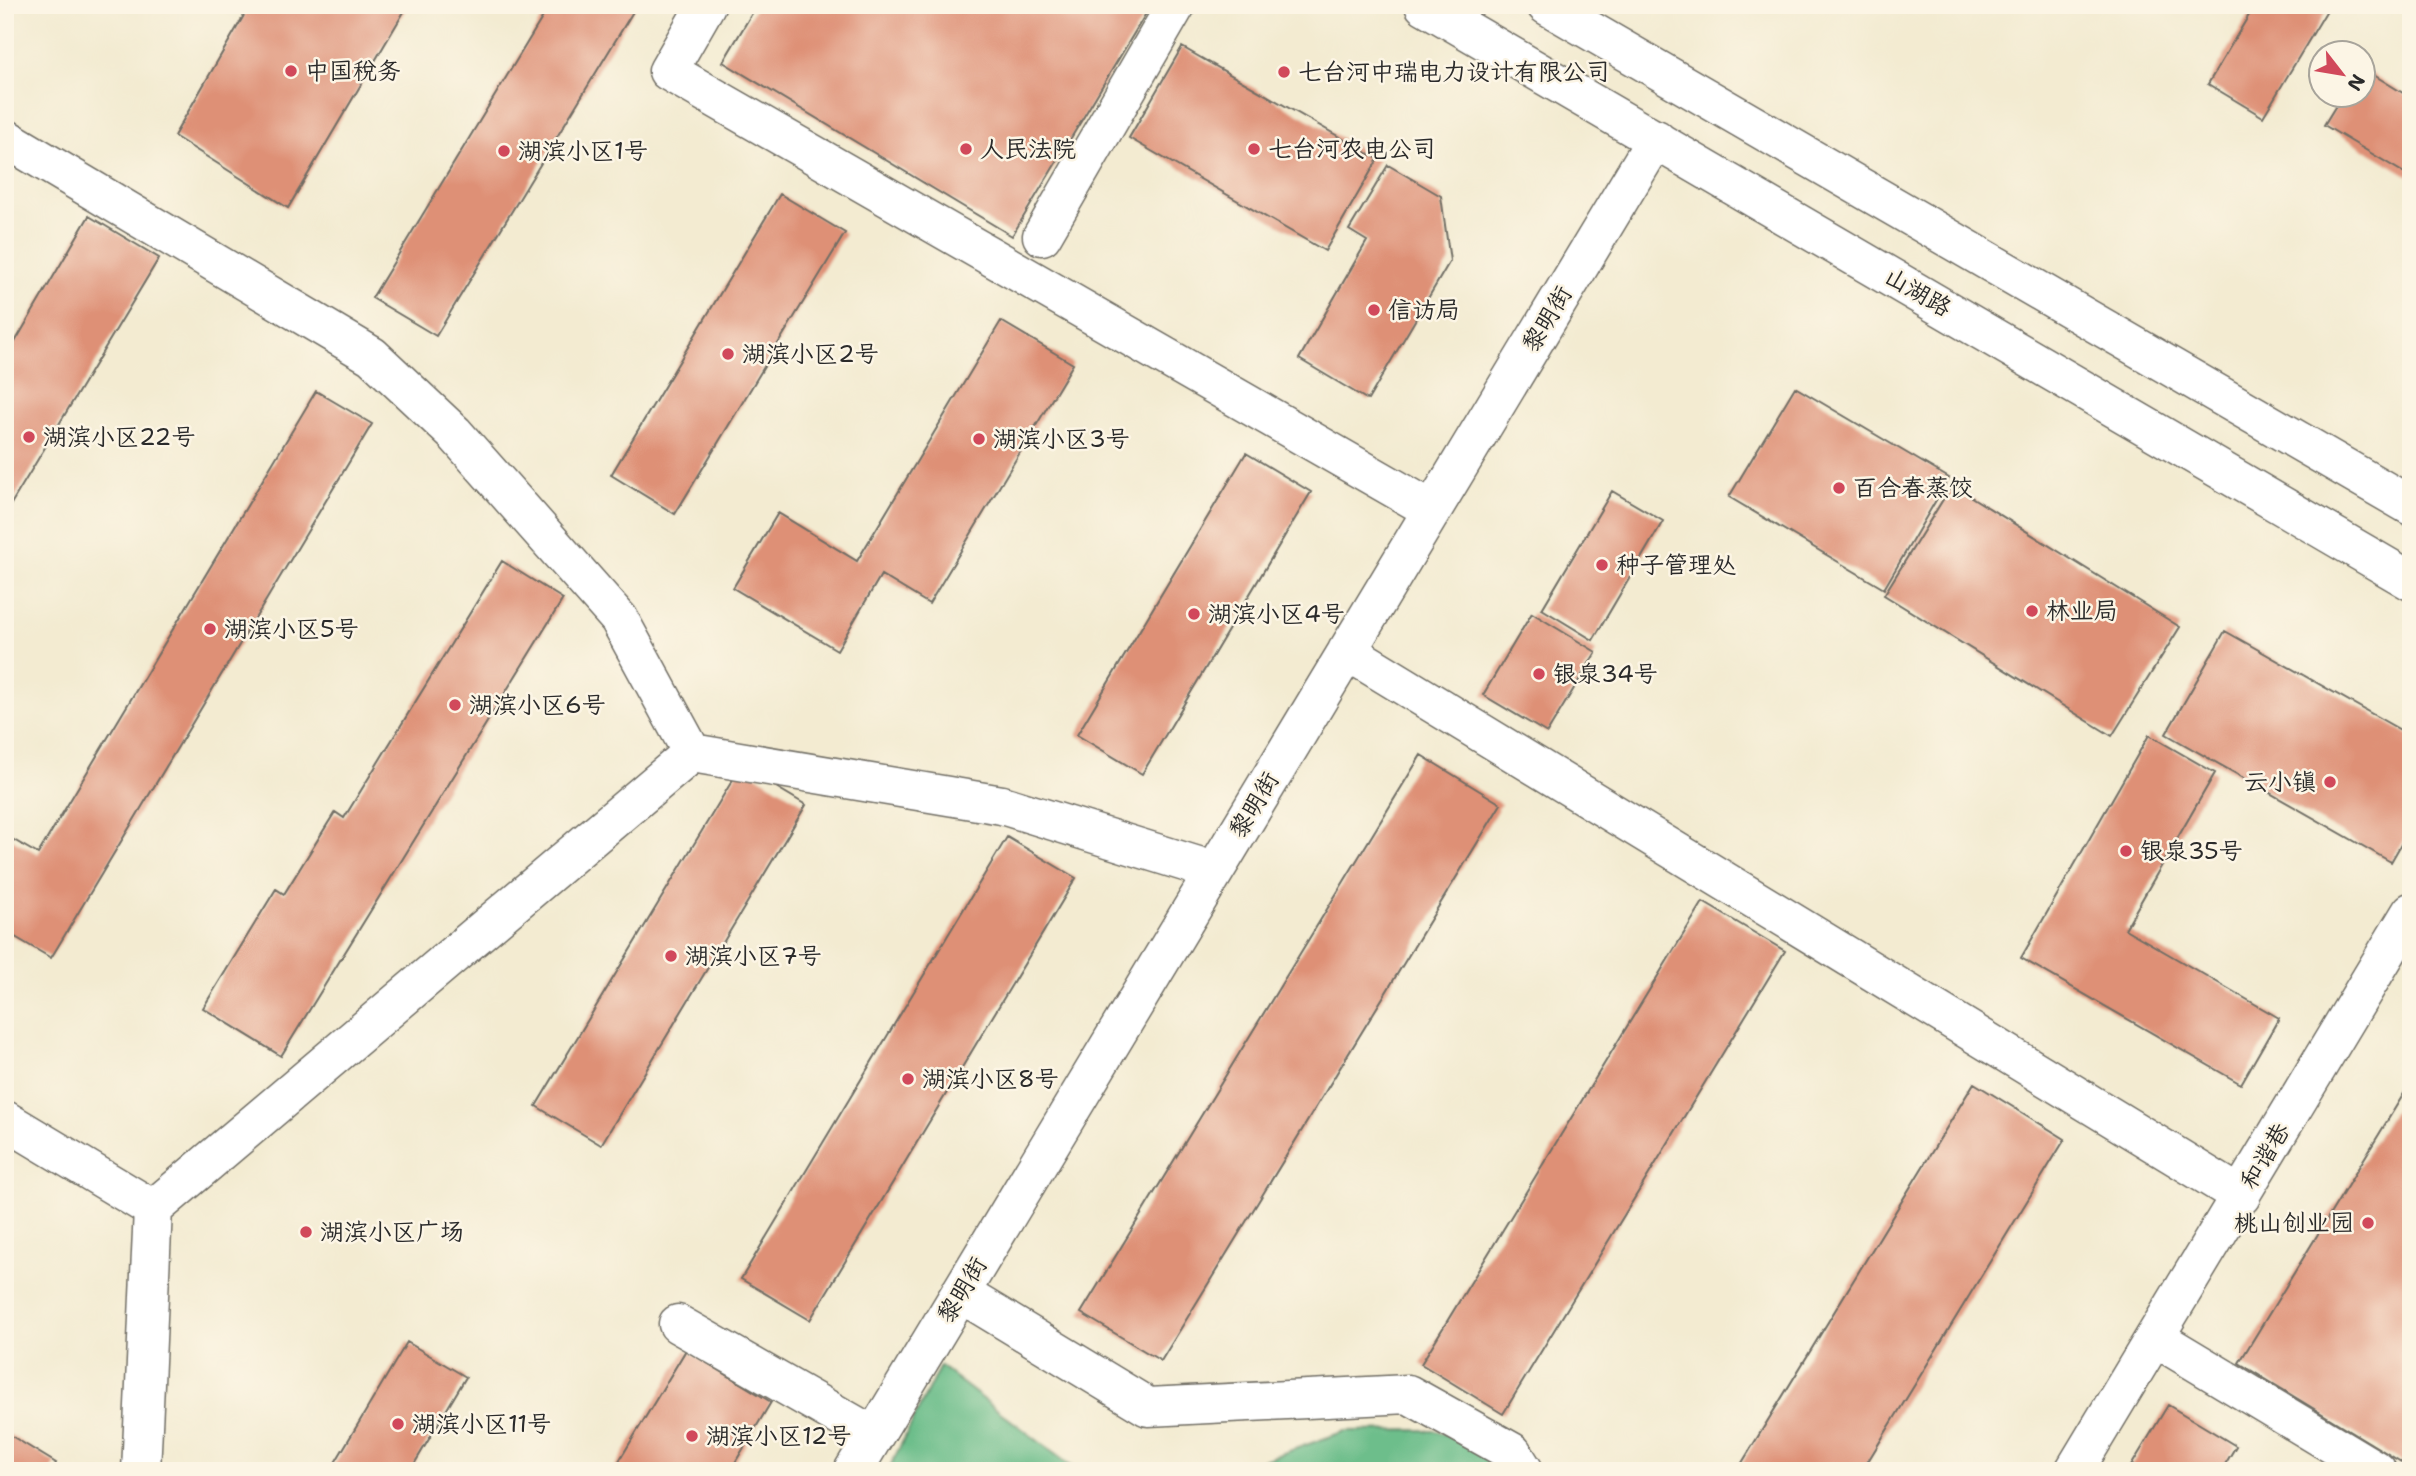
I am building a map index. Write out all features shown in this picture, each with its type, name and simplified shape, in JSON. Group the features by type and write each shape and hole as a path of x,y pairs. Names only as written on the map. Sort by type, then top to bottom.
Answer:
{"street":[{"path":"706,5 668,71 1432,510"},
{"path":"1042,236 1176,5"},
{"name":"山湖路","path":"1424,5 2411,580"},
{"path":"1546,5 2411,506"},
{"path":"5,138 372,356 455,435 619,619 692,753"},
{"name":"黎明街","path":"853,1471 1656,139"},
{"path":"1347,651 2241,1196"},
{"path":"141,1471 153,1209 692,753 1002,805 1214,871"},
{"name":"和谐巷","path":"2074,1471 2411,912"},
{"path":"5,1120 153,1209"},
{"path":"960,1293 1148,1407 1408,1395 1512,1452 1524,1471"},
{"path":"678,1324 874,1436"},
{"path":"2156,1338 2377,1471"}],"green space":[{"path":"940,1366 1076,1470 1082,1471 888,1471"},
{"path":"1433,1430 1484,1447 1501,1471 1233,1471 1345,1431"}],"building":[{"name":"中国税务","path":"250,5 408,5 288,208 174,136"},
{"name":"湖滨小区1号","path":"550,5 637,5 436,336 372,298"},
{"name":"人民法院","path":"757,5 1151,5 1012,236 723,62"},
{"path":"2255,5 2330,5 2263,117 2208,84"},
{"name":"七台河农电公司","path":"1182,47 1378,159 1325,251 1129,138"},
{"path":"2378,78 2411,98 2411,177 2324,125 2334,108 2378,108"},
{"name":"信访局","path":"1388,165 1441,196 1450,261 1368,400 1299,359 1367,241 1349,230"},
{"name":"湖滨小区2号","path":"780,194 845,233 675,514 611,475"},
{"name":"湖滨小区22号","path":"89,216 159,258 5,514 5,359"},
{"name":"湖滨小区3号","path":"1001,321 1073,364 929,604 881,575 837,650 733,588 778,513 857,561"},
{"name":"百合春蒸饺","path":"1795,387 1949,478 1884,589 1729,497"},
{"name":"湖滨小区5号","path":"316,391 372,424 51,958 5,931 5,835 38,854"},
{"name":"湖滨小区4号","path":"1246,453 1311,492 1142,774 1077,735"},
{"name":"林业局","path":"1952,485 2180,627 2112,736 1884,595"},
{"name":"种子管理处","path":"1612,491 1663,521 1593,640 1542,609"},
{"name":"湖滨小区6号","path":"502,561 563,599 281,1056 203,1008 276,889 284,894 335,812 344,818"},
{"name":"银泉34号","path":"1532,613 1596,652 1547,733 1483,695"},
{"name":"云小镇","path":"2225,631 2411,736 2411,827 2391,862 2166,734"},
{"name":"银泉35号","path":"2149,735 2215,773 2125,929 2279,1018 2241,1084 2021,958"},
{"path":"1421,755 1501,804 1161,1361 1081,1313"},
{"name":"湖滨小区7号","path":"741,766 806,805 601,1145 536,1106"},
{"name":"湖滨小区8号","path":"1007,837 1076,878 810,1320 741,1279"},
{"path":"1703,902 1785,951 1503,1414 1421,1364"},
{"name":"桃山创业园","path":"2411,1082 2411,1468 2239,1363"},
{"path":"1974,1083 2065,1139 1862,1471 1737,1471"},
{"name":"湖滨小区11号","path":"407,1342 466,1377 410,1471 330,1471"},
{"name":"湖滨小区12号","path":"686,1350 771,1402 730,1471 613,1471"},
{"path":"2168,1405 2236,1446 2221,1471 2128,1471"},
{"path":"5,1432 56,1463 51,1471 5,1471"}],"place":[{"name":"中国税务","path":"291,71"},
{"name":"七台河中瑞电力设计有限公司","path":"1284,72"},
{"name":"人民法院","path":"966,149"},
{"name":"七台河农电公司","path":"1254,149"},
{"name":"湖滨小区1号","path":"504,151"},
{"name":"信访局","path":"1374,310"},
{"name":"湖滨小区2号","path":"728,354"},
{"name":"湖滨小区22号","path":"29,437"},
{"name":"湖滨小区3号","path":"979,439"},
{"name":"百合春蒸饺","path":"1839,488"},
{"name":"种子管理处","path":"1602,565"},
{"name":"林业局","path":"2032,611"},
{"name":"湖滨小区4号","path":"1194,614"},
{"name":"湖滨小区5号","path":"210,629"},
{"name":"银泉34号","path":"1539,674"},
{"name":"湖滨小区6号","path":"455,705"},
{"name":"云小镇","path":"2330,782"},
{"name":"银泉35号","path":"2126,851"},
{"name":"湖滨小区7号","path":"671,956"},
{"name":"湖滨小区8号","path":"908,1079"},
{"name":"桃山创业园","path":"2368,1223"},
{"name":"湖滨小区广场","path":"306,1232"},
{"name":"湖滨小区11号","path":"398,1424"},
{"name":"湖滨小区12号","path":"692,1436"}]}
